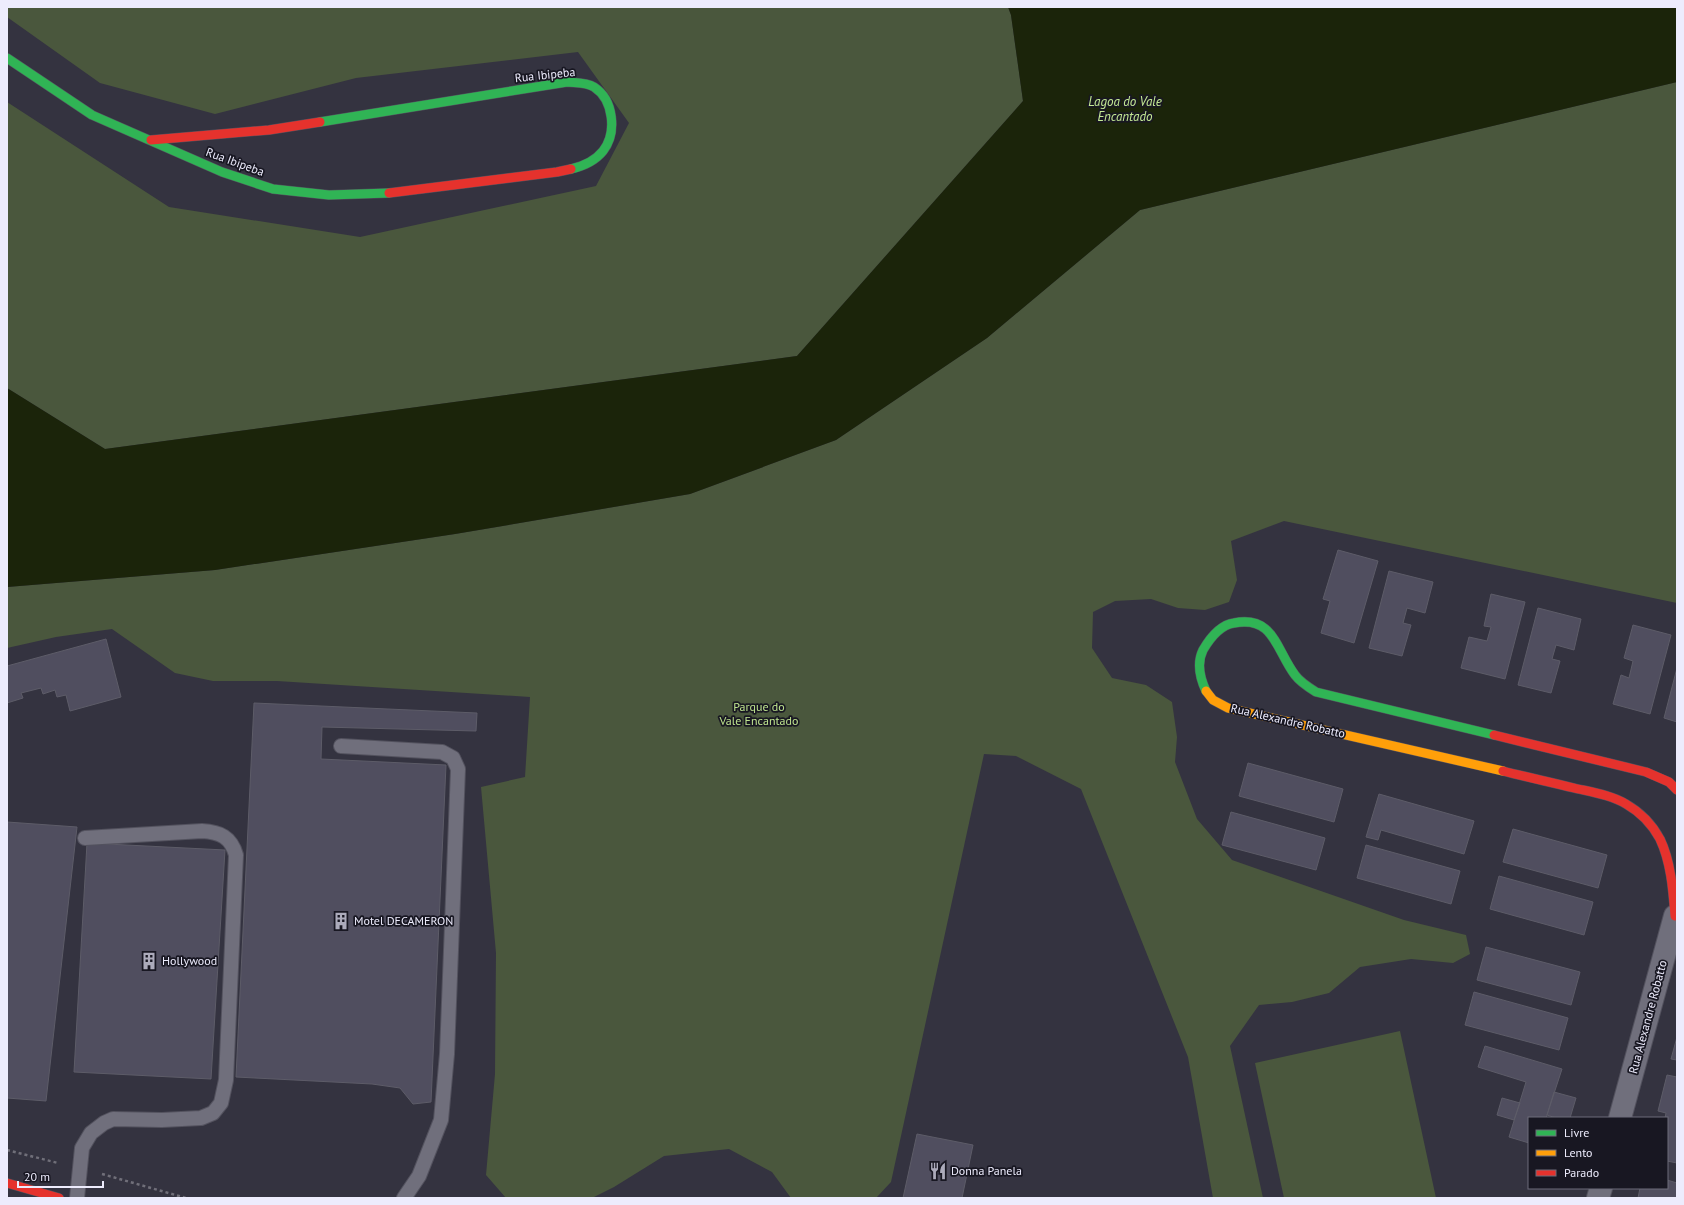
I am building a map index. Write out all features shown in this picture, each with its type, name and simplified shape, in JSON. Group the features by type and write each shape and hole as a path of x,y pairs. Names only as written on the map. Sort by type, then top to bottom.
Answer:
{"street":[{"name":"Rua Ibipeba","path":"7,58 92,114 222,172 273,188 329,195 393,192 557,172 580,167 598,157 609,143 613,127 606,99 596,88 584,83 567,82 269,130 151,140"},
{"name":"Rua Alexandre Robatto","path":"1620,1117 1676,914 1670,868 1660,838 1645,817 1627,804 1601,794 1228,708 1213,701 1203,687 1199,671 1201,656 1208,640 1218,629 1232,622 1248,620 1261,624 1272,637 1295,676 1303,684 1316,692 1646,772 1669,782 1677,790"},
{"path":"7,1183 59,1198"},
{"path":"7,1190 37,1191"}],"lane":[{"path":"341,746 442,752 453,758 458,769 448,1047 441,1120 419,1176 404,1198"},
{"path":"77,1198 82,1148 91,1133 104,1123 113,1119 162,1120 201,1118 213,1113 221,1103 226,1080 236,855 233,846 226,838 215,832 202,831 84,838"}],"green space":[{"path":"7,7 1008,7 1011,15 1023,101 797,356 105,449 7,388 7,102 169,207 360,237 596,186 629,123 578,52 356,78 215,114 100,83 7,17"},
{"name":"Parque do Vale Encantado","path":"1677,82 1677,603 1284,521 1231,541 1237,580 1229,602 1205,610 1178,608 1151,599 1115,601 1093,612 1092,648 1112,678 1146,685 1172,702 1177,737 1175,762 1197,819 1232,860 1404,920 1466,935 1470,954 1453,963 1411,959 1360,967 1329,993 1292,1002 1259,1005 1230,1046 1263,1198 1213,1198 1188,1057 1081,789 1016,756 984,754 891,1182 876,1198 791,1198 772,1172 729,1149 664,1156 614,1187 592,1198 506,1198 486,1175 495,1074 496,953 481,787 525,777 530,697 277,681 213,681 175,673 112,629 56,637 7,648 7,587 215,570 455,534 690,494 836,440 987,338 1140,210"},
{"path":"1400,1031 1436,1198 1284,1198 1255,1063"}],"water":[{"name":"Lagoa do Vale Encantado","path":"1008,7 1677,7 1677,82 1140,210 987,338 836,440 690,494 455,534 215,570 7,587 7,388 105,449 797,356 1023,101 1011,15"}],"building":[{"path":"1338,550 1378,561 1354,643 1321,633 1330,601 1323,599"},
{"path":"1389,571 1433,582 1425,613 1407,608 1403,623 1411,625 1402,656 1369,648"},
{"path":"1491,594 1525,602 1505,679 1461,668 1469,637 1487,641 1491,627 1484,626"},
{"path":"1538,608 1581,619 1574,650 1556,645 1552,659 1560,661 1551,693 1518,685"},
{"path":"1633,625 1671,635 1650,714 1613,704 1621,675 1629,678 1633,661 1624,658"},
{"path":"106,639 121,697 70,711 66,695 57,697 55,690 43,694 41,688 21,693 23,698 7,703 7,666"},
{"path":"1677,668 1677,722 1664,718"},
{"name":"Motel DECAMERON","path":"254,703 477,713 476,731 322,727 321,759 446,765 431,1102 413,1104 400,1088 372,1084 236,1077"},
{"path":"1248,763 1343,789 1334,822 1239,796"},
{"path":"1379,794 1474,821 1464,854 1381,830 1378,840 1366,837"},
{"path":"1231,812 1325,838 1316,870 1222,845"},
{"path":"7,822 77,827 46,1101 7,1098"},
{"path":"1513,829 1607,855 1598,888 1503,862"},
{"name":"Hollywood","path":"87,843 225,850 211,1079 74,1072"},
{"path":"1366,845 1460,871 1451,904 1357,878"},
{"path":"1499,876 1593,902 1584,935 1490,909"},
{"path":"1486,947 1580,972 1571,1005 1477,980"},
{"path":"1474,992 1568,1018 1559,1050 1465,1025"},
{"path":"1677,1037 1677,1060 1671,1059"},
{"path":"1485,1046 1562,1069 1546,1117 1528,1117 1528,1143 1509,1137 1526,1082 1478,1067"},
{"path":"1667,1075 1677,1077 1677,1163 1668,1161 1668,1117 1665,1117 1666,1113 1658,1111"},
{"path":"1554,1092 1576,1098 1570,1117 1553,1117 1547,1115"},
{"path":"1502,1098 1520,1103 1514,1120 1497,1115"},
{"name":"Donna Panela","path":"917,1134 973,1145 962,1198 903,1198"},
{"path":"1668,1180 1677,1183 1677,1198 1638,1198 1640,1189 1668,1189"}],"traffic: fast":[{"path":"7,58 92,115 222,172 273,189 329,195 389,193"},
{"path":"320,122 567,82 584,83 594,87 606,100 612,126 607,144 603,151 596,158 585,165 571,169"},
{"path":"1206,691 1199,666 1203,650 1212,637 1224,626 1234,623 1247,622 1258,624 1266,629 1278,645 1297,678 1316,692 1494,735"}],"traffic: slow":[{"path":"1206,691 1213,700 1228,708 1503,771"}],"traffic: jam":[{"path":"151,140 269,130 320,122"},
{"path":"389,193 571,169"},
{"path":"1494,735 1646,772 1669,782 1677,790"},
{"path":"1503,771 1607,796 1626,804 1641,815 1653,828 1664,848 1671,876 1675,916"},
{"path":"7,1183 59,1198"}],"place":[{"name":"Motel DECAMERON","path":"341,921"},
{"name":"Hollywood","path":"149,961"},
{"name":"Donna Panela","path":"938,1171"}]}
